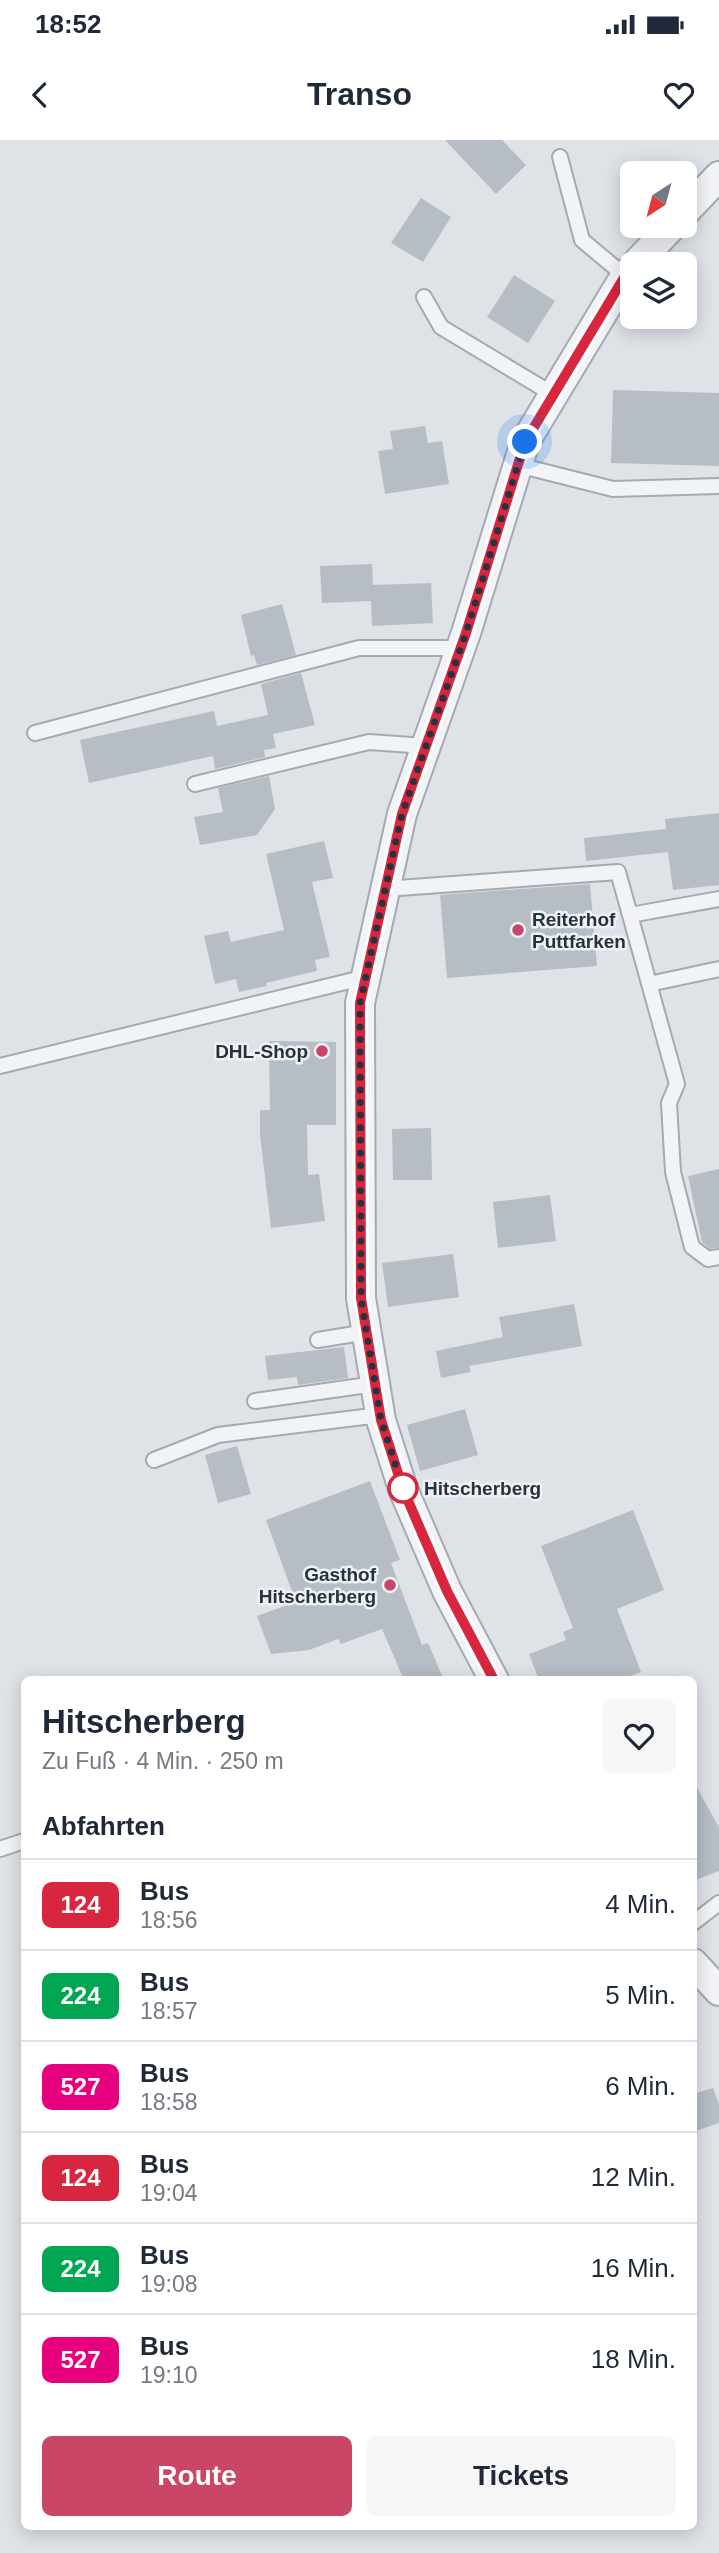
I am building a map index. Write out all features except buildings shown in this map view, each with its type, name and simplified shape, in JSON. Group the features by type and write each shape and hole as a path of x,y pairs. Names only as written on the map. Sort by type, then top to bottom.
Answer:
{"street":[{"path":"697,199 719,176"},
{"path":"648,252 661,238"},
{"path":"491,1676 447,1591 409,1502 380,1415 361,1298 360,1003 402,814 461,648 525,442 620,288"},
{"path":"697,1966 719,1991"}],"lane":[{"path":"560,157 582,240 620,263"},
{"path":"424,297 441,327 554,395"},
{"path":"518,465 613,489 719,486"},
{"path":"36,733 359,648 461,648"},
{"path":"195,784 369,742 426,746"},
{"path":"385,889 618,872 677,1084 669,1103 673,1172 692,1247 708,1259 719,1257"},
{"path":"630,915 719,899"},
{"path":"649,984 719,969"},
{"path":"0,1066 366,976"},
{"path":"318,1340 366,1332"},
{"path":"255,1401 375,1384"},
{"path":"154,1460 218,1435 380,1415"},
{"path":"0,1849 21,1842"},
{"path":"697,1920 719,1903"}],"bus line":[{"name":"124","path":"492,1676 447,1591 403,1489 381,1420 361,1298 360,1003 402,814 466,633 525,442 620,284"}],"place":[{"name":"Reiterhof Puttfarken","path":"518,930"},
{"name":"DHL-Shop","path":"322,1051"},
{"name":"Hitscherberg","path":"403,1488"},
{"name":"Gasthof Hitscherberg","path":"390,1585"}],"route":[{"path":"403,1488 381,1420 361,1298 360,1003 402,814 466,633 525,442"}]}
